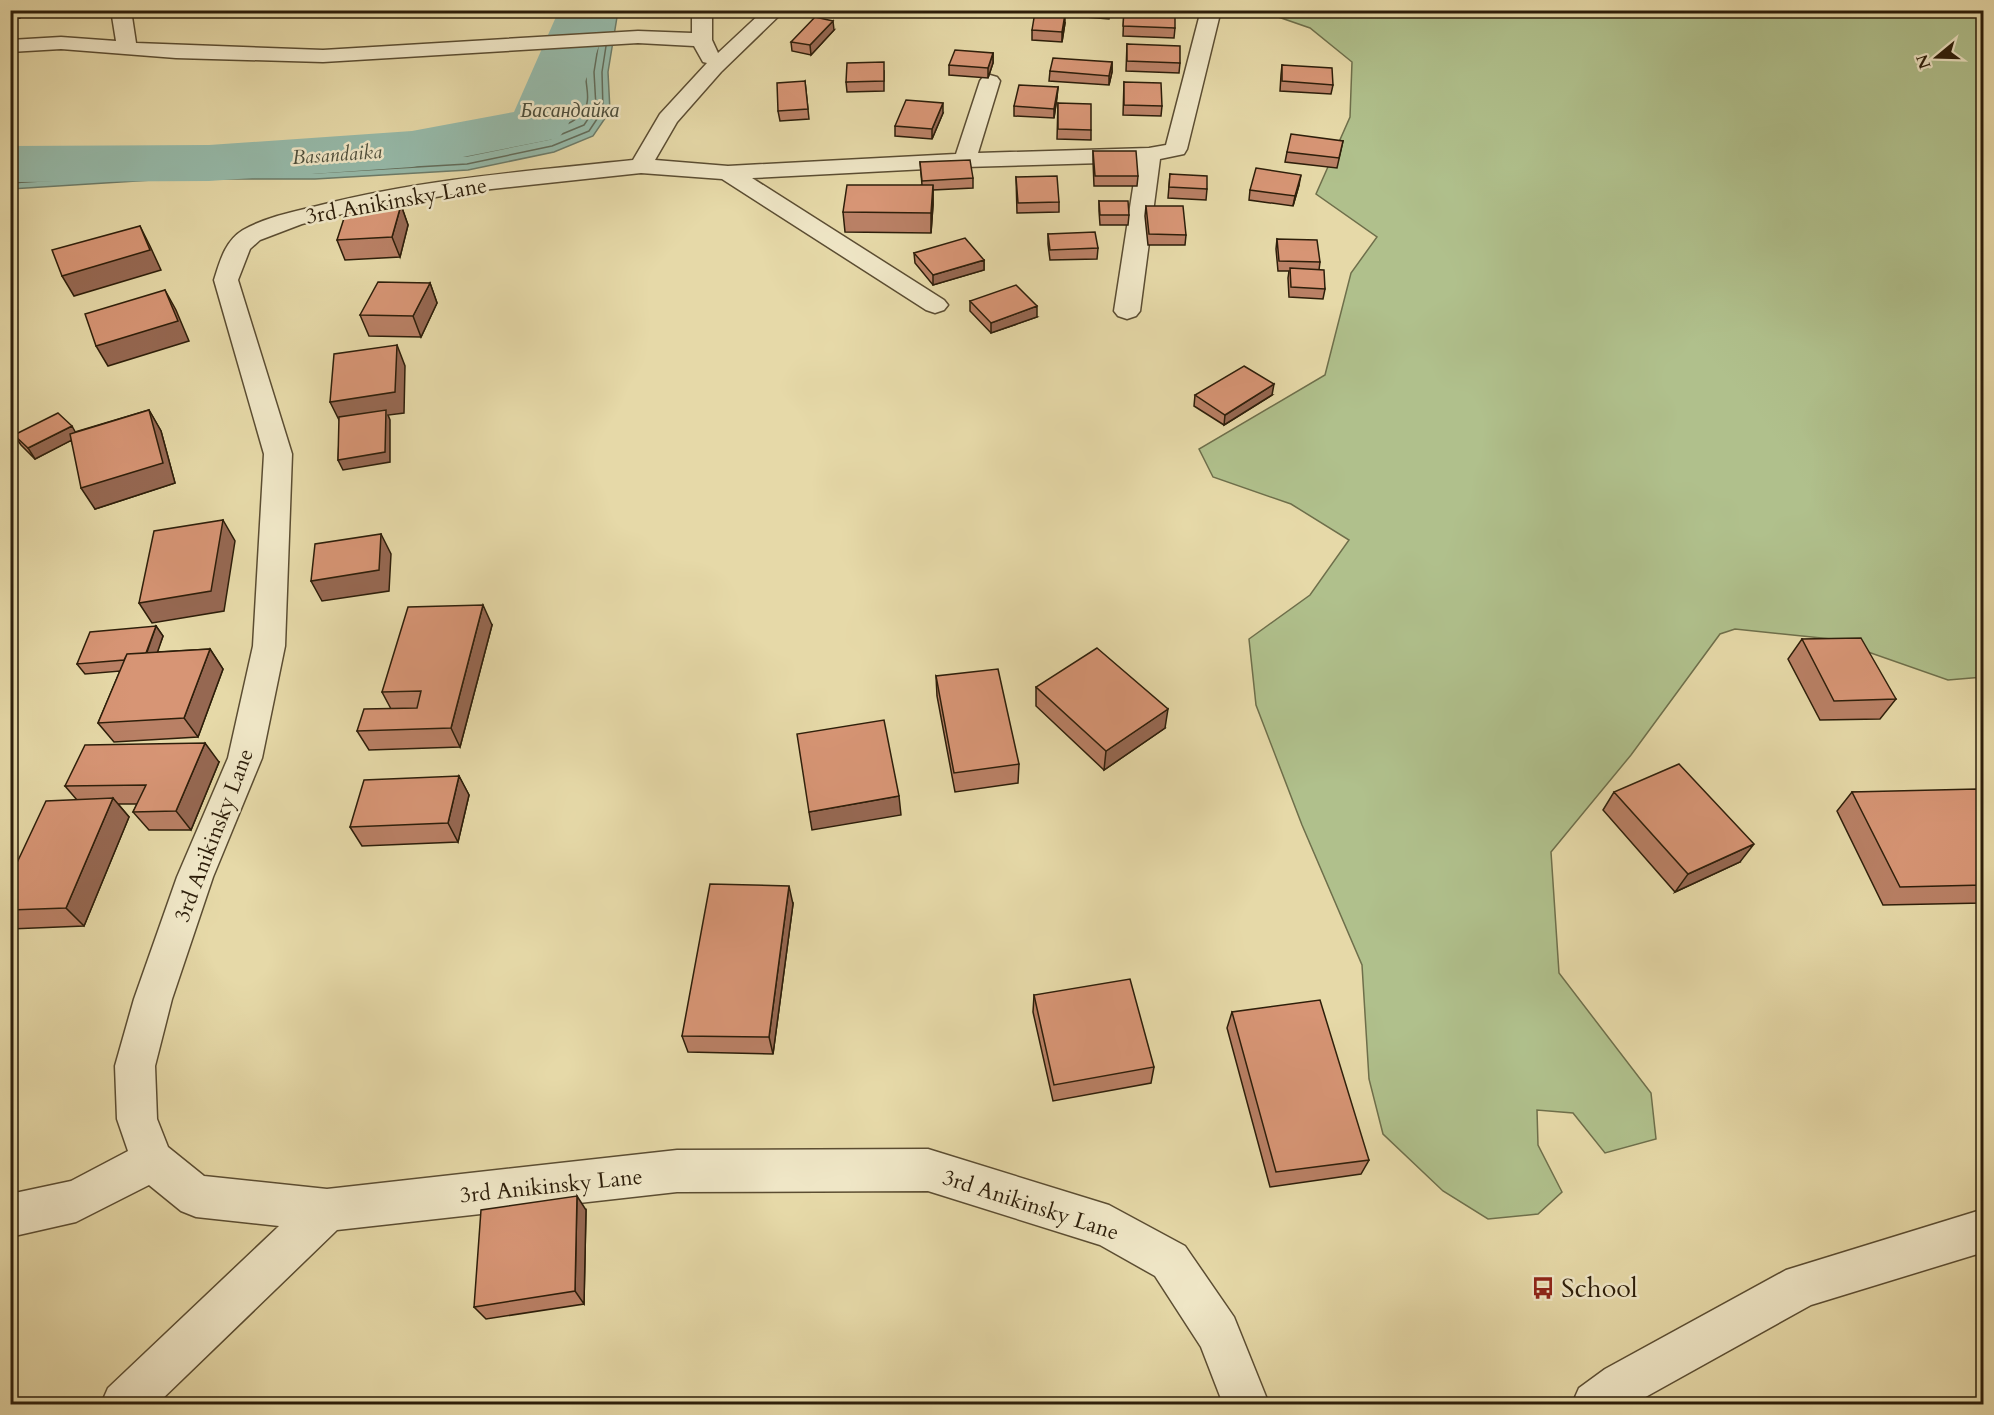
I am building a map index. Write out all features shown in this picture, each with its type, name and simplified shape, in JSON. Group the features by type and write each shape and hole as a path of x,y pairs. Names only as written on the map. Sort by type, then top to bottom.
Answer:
{"street":[{"path":"122,10 127,47"},
{"path":"702,10 702,40 714,68"},
{"path":"641,166 668,119 714,68 776,10"},
{"name":"3rd Anikinsky Lane","path":"1211,10 1176,149 1149,155 965,160 728,172 641,166 464,185 345,206 294,219 252,235 240,244 226,280 278,454 269,646 245,758 195,877 153,999 135,1066 136,1119 152,1161 196,1196 327,1210 677,1171 928,1170 1109,1226 1170,1261 1218,1333 1246,1404"},
{"path":"10,46 61,44 176,52 323,56 638,37 702,40"},
{"path":"965,160 990,81"},
{"path":"1127,311 1149,155"},
{"path":"728,172 936,305"},
{"path":"10,1216 76,1201 152,1161"},
{"path":"124,1404 327,1210"},
{"path":"1595,1404 1621,1385 1802,1286 1983,1230"}],"green space":[{"path":"1261,11 1983,11 1983,677 1948,680 1831,639 1735,629 1720,634 1631,755 1551,852 1559,973 1651,1093 1656,1139 1605,1153 1573,1113 1537,1110 1538,1145 1562,1192 1538,1214 1488,1219 1443,1191 1383,1134 1369,1079 1362,965 1302,825 1256,705 1249,639 1310,595 1349,540 1291,504 1213,477 1199,449 1325,375 1351,273 1377,237 1316,194 1350,117 1352,62 1310,28"}],"water":[{"name":"Басандайка","path":"567,11 618,11 608,72 610,111 593,136 554,152 468,170 315,179 168,179 11,189 10,152 116,158 334,157 444,140 515,114 557,77"}],"building":[{"path":"1124,10 1175,12 1175,28 1123,26"},
{"path":"1035,12 1065,14 1062,32 1032,30"},
{"path":"815,17 833,21 810,45 791,42"},
{"path":"1127,44 1180,46 1180,63 1127,61"},
{"path":"955,50 993,53 988,68 949,65"},
{"path":"1053,58 1112,62 1109,76 1050,71"},
{"path":"884,62 884,81 846,82 847,63"},
{"path":"1282,65 1332,68 1333,85 1282,81"},
{"path":"805,81 808,109 778,111 777,83"},
{"path":"1124,82 1161,83 1162,106 1124,105"},
{"path":"1019,85 1058,87 1054,109 1014,106"},
{"path":"906,100 943,103 932,129 895,126"},
{"path":"1058,103 1091,104 1091,130 1058,129"},
{"path":"1291,134 1343,141 1339,158 1287,152"},
{"path":"1093,151 1136,151 1138,176 1095,176"},
{"path":"970,160 973,178 922,181 920,162"},
{"path":"1256,168 1301,175 1295,196 1250,190"},
{"path":"1170,174 1207,176 1207,189 1169,187"},
{"path":"1057,176 1059,202 1018,203 1016,177"},
{"path":"847,185 933,185 931,213 843,212"},
{"path":"1099,201 1128,201 1129,215 1100,215"},
{"path":"401,205 392,237 337,240 347,209"},
{"path":"1146,206 1183,206 1186,235 1149,234"},
{"path":"140,226 150,250 62,276 52,250"},
{"path":"1095,232 1098,248 1050,250 1048,234"},
{"path":"965,238 984,260 933,275 914,253"},
{"path":"1277,239 1317,240 1320,262 1279,261"},
{"path":"1290,268 1324,270 1325,289 1291,287"},
{"path":"378,282 430,283 413,316 360,315"},
{"path":"1016,285 1037,306 991,323 970,301"},
{"path":"165,290 178,321 96,346 85,314"},
{"path":"397,345 395,392 330,402 334,354"},
{"path":"1244,366 1274,384 1225,415 1195,395"},
{"path":"149,410 163,463 81,488 70,434"},
{"path":"386,410 385,452 338,460 339,417"},
{"path":"58,413 72,426 28,448 14,435"},
{"path":"223,520 211,591 139,603 154,531"},
{"path":"381,534 379,570 311,581 315,544"},
{"path":"483,605 451,728 357,731 364,709 417,708 421,691 382,692 408,607"},
{"path":"156,626 146,653 127,654 124,660 77,664 90,632"},
{"path":"1861,638 1896,699 1834,701 1802,639"},
{"path":"1097,648 1168,709 1106,751 1036,687"},
{"path":"210,649 184,718 98,723 127,654"},
{"path":"998,669 1019,764 954,773 936,676"},
{"path":"884,720 899,796 809,812 797,734"},
{"path":"205,743 176,811 133,812 146,785 65,786 85,745"},
{"path":"1679,764 1754,844 1688,874 1614,792"},
{"path":"459,776 448,823 350,827 364,780"},
{"path":"1977,789 1983,800 1983,885 1900,887 1852,792"},
{"path":"113,798 66,908 10,910 10,869 14,869 46,801"},
{"path":"710,884 789,886 769,1037 682,1036"},
{"path":"1130,979 1154,1067 1054,1085 1034,995"},
{"path":"1320,1000 1369,1160 1276,1172 1232,1012"},
{"path":"577,1196 575,1291 474,1307 481,1210"}],"waterway":[{"name":"Basandaika","path":"10,164 209,163 412,149 538,125 586,10"}],"place":[{"name":"School","path":"1543,1288"}]}
